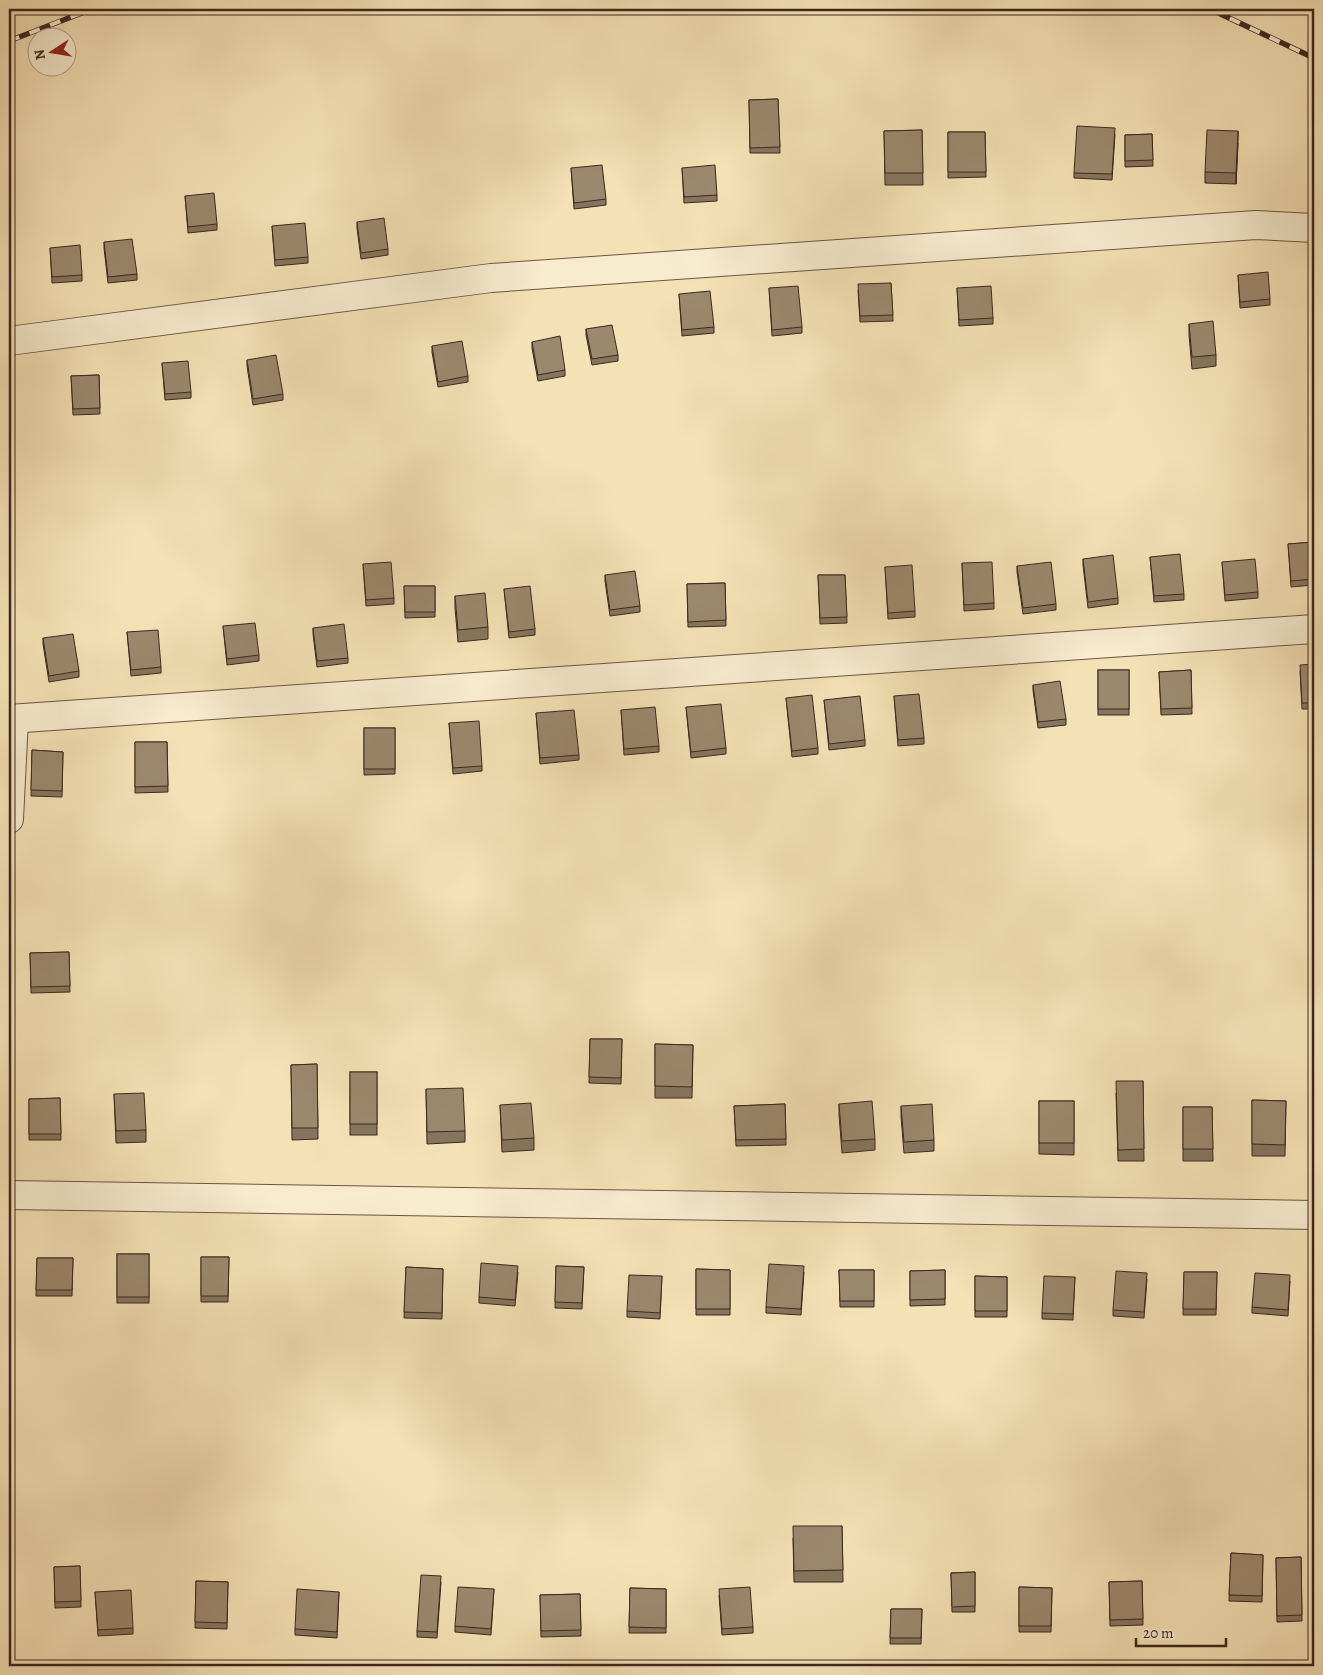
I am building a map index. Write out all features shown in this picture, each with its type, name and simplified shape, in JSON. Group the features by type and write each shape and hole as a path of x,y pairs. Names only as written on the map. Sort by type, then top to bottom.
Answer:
{"street":[{"path":"9,341 491,278 1256,225 1314,228"},
{"path":"9,820 12,719 1314,628"},
{"path":"9,1196 1314,1215"}],"building":[{"path":"778,99 780,147 750,148 749,100"},
{"path":"1077,126 1115,128 1112,174 1074,173"},
{"path":"922,130 923,173 885,173 884,131"},
{"path":"1207,130 1238,131 1236,173 1205,172"},
{"path":"948,132 985,132 986,172 948,172"},
{"path":"1152,134 1153,160 1125,161 1125,135"},
{"path":"1313,154 1314,181 1311,181"},
{"path":"602,165 606,199 574,203 571,168"},
{"path":"715,165 717,195 684,197 682,168"},
{"path":"214,193 217,224 188,227 185,196"},
{"path":"384,218 388,249 361,253 357,222"},
{"path":"305,223 308,257 275,260 272,226"},
{"path":"132,239 137,274 108,277 104,242"},
{"path":"80,245 82,275 52,277 50,248"},
{"path":"1268,272 1270,299 1240,302 1238,275"},
{"path":"891,283 893,315 860,316 858,284"},
{"path":"798,286 802,327 772,330 769,288"},
{"path":"991,286 993,318 959,320 957,288"},
{"path":"710,291 714,327 682,330 679,294"},
{"path":"1213,321 1216,355 1192,357 1189,324"},
{"path":"612,325 618,355 592,359 586,329"},
{"path":"560,336 565,370 538,375 532,342"},
{"path":"462,341 468,376 438,382 432,346"},
{"path":"276,355 283,394 253,399 247,360"},
{"path":"188,361 191,392 165,394 162,363"},
{"path":"99,375 100,408 73,409 71,376"},
{"path":"1314,542 1314,579 1291,581 1288,544"},
{"path":"1180,554 1184,594 1154,596 1150,557"},
{"path":"1113,555 1118,598 1088,602 1083,559"},
{"path":"1255,559 1258,592 1225,595 1222,562"},
{"path":"391,562 394,598 366,600 363,564"},
{"path":"992,562 994,603 964,605 962,563"},
{"path":"1051,562 1056,604 1023,608 1017,566"},
{"path":"912,565 915,611 888,613 885,567"},
{"path":"635,571 640,606 610,610 605,575"},
{"path":"818,575 845,575 847,617 820,618"},
{"path":"725,583 726,620 688,622 687,584"},
{"path":"404,586 435,586 435,612 405,612"},
{"path":"530,586 535,629 509,632 504,589"},
{"path":"485,593 488,627 458,630 455,596"},
{"path":"255,623 259,655 227,659 223,626"},
{"path":"344,624 348,658 317,661 313,628"},
{"path":"158,630 161,667 131,670 127,632"},
{"path":"73,634 79,671 49,676 43,638"},
{"path":"1314,664 1314,703 1302,703 1300,665"},
{"path":"1098,670 1129,670 1129,709 1098,709"},
{"path":"1191,670 1192,708 1161,709 1159,672"},
{"path":"1060,681 1066,719 1038,722 1033,685"},
{"path":"919,694 924,738 898,740 894,696"},
{"path":"812,695 818,748 792,751 786,698"},
{"path":"860,696 865,740 829,744 824,700"},
{"path":"721,704 726,748 691,752 686,707"},
{"path":"655,707 659,746 624,749 621,710"},
{"path":"574,710 579,755 540,758 536,713"},
{"path":"479,721 482,766 453,768 449,723"},
{"path":"364,728 395,728 395,769 364,769"},
{"path":"135,742 167,742 168,786 135,787"},
{"path":"32,750 63,752 62,791 31,790"},
{"path":"69,952 70,986 31,987 30,953"},
{"path":"590,1039 622,1039 621,1078 589,1077"},
{"path":"655,1044 693,1045 692,1087 655,1086"},
{"path":"317,1064 318,1128 292,1128 291,1065"},
{"path":"350,1072 377,1072 377,1124 350,1124"},
{"path":"1116,1081 1143,1081 1144,1149 1118,1150"},
{"path":"463,1088 465,1131 427,1132 426,1089"},
{"path":"144,1093 146,1130 116,1131 114,1094"},
{"path":"60,1098 61,1134 29,1134 29,1099"},
{"path":"1252,1100 1286,1101 1285,1145 1252,1144"},
{"path":"872,1101 875,1139 842,1141 839,1104"},
{"path":"1039,1101 1074,1101 1074,1143 1039,1143"},
{"path":"531,1103 534,1138 502,1140 500,1105"},
{"path":"785,1104 786,1139 736,1140 734,1106"},
{"path":"932,1104 934,1140 904,1142 901,1106"},
{"path":"1183,1107 1212,1107 1213,1149 1183,1149"},
{"path":"117,1254 149,1254 149,1297 117,1297"},
{"path":"201,1257 229,1257 228,1296 201,1296"},
{"path":"37,1258 73,1258 72,1290 36,1290"},
{"path":"481,1263 518,1266 515,1300 479,1297"},
{"path":"769,1264 804,1266 801,1309 766,1307"},
{"path":"556,1266 584,1267 582,1303 555,1302"},
{"path":"406,1267 443,1269 442,1313 404,1312"},
{"path":"696,1269 730,1270 730,1309 696,1309"},
{"path":"839,1270 874,1270 874,1301 840,1301"},
{"path":"945,1270 945,1299 910,1300 910,1271"},
{"path":"1116,1271 1147,1273 1144,1312 1113,1310"},
{"path":"1184,1272 1217,1272 1216,1309 1183,1309"},
{"path":"1255,1273 1290,1275 1288,1310 1252,1307"},
{"path":"629,1275 662,1276 660,1313 627,1311"},
{"path":"975,1276 1007,1277 1007,1311 975,1311"},
{"path":"1044,1276 1075,1277 1073,1314 1042,1313"},
{"path":"793,1526 842,1526 843,1570 794,1571"},
{"path":"1231,1553 1263,1555 1262,1596 1229,1595"},
{"path":"1301,1557 1302,1615 1277,1616 1276,1558"},
{"path":"80,1566 81,1601 55,1602 54,1567"},
{"path":"975,1572 975,1606 952,1607 951,1573"},
{"path":"421,1575 441,1576 437,1632 417,1631"},
{"path":"196,1581 228,1582 227,1623 195,1622"},
{"path":"1142,1581 1143,1619 1110,1620 1109,1582"},
{"path":"458,1587 494,1589 491,1629 455,1626"},
{"path":"750,1587 753,1627 722,1629 719,1589"},
{"path":"1019,1587 1052,1588 1051,1626 1019,1626"},
{"path":"630,1588 666,1589 666,1628 629,1627"},
{"path":"297,1589 339,1592 337,1632 295,1629"},
{"path":"131,1590 133,1628 98,1630 95,1592"},
{"path":"580,1594 581,1630 541,1631 540,1595"},
{"path":"891,1609 922,1609 921,1638 890,1638"}],"railway":[{"path":"9,41 92,9"},
{"path":"1210,9 1314,58"}]}
